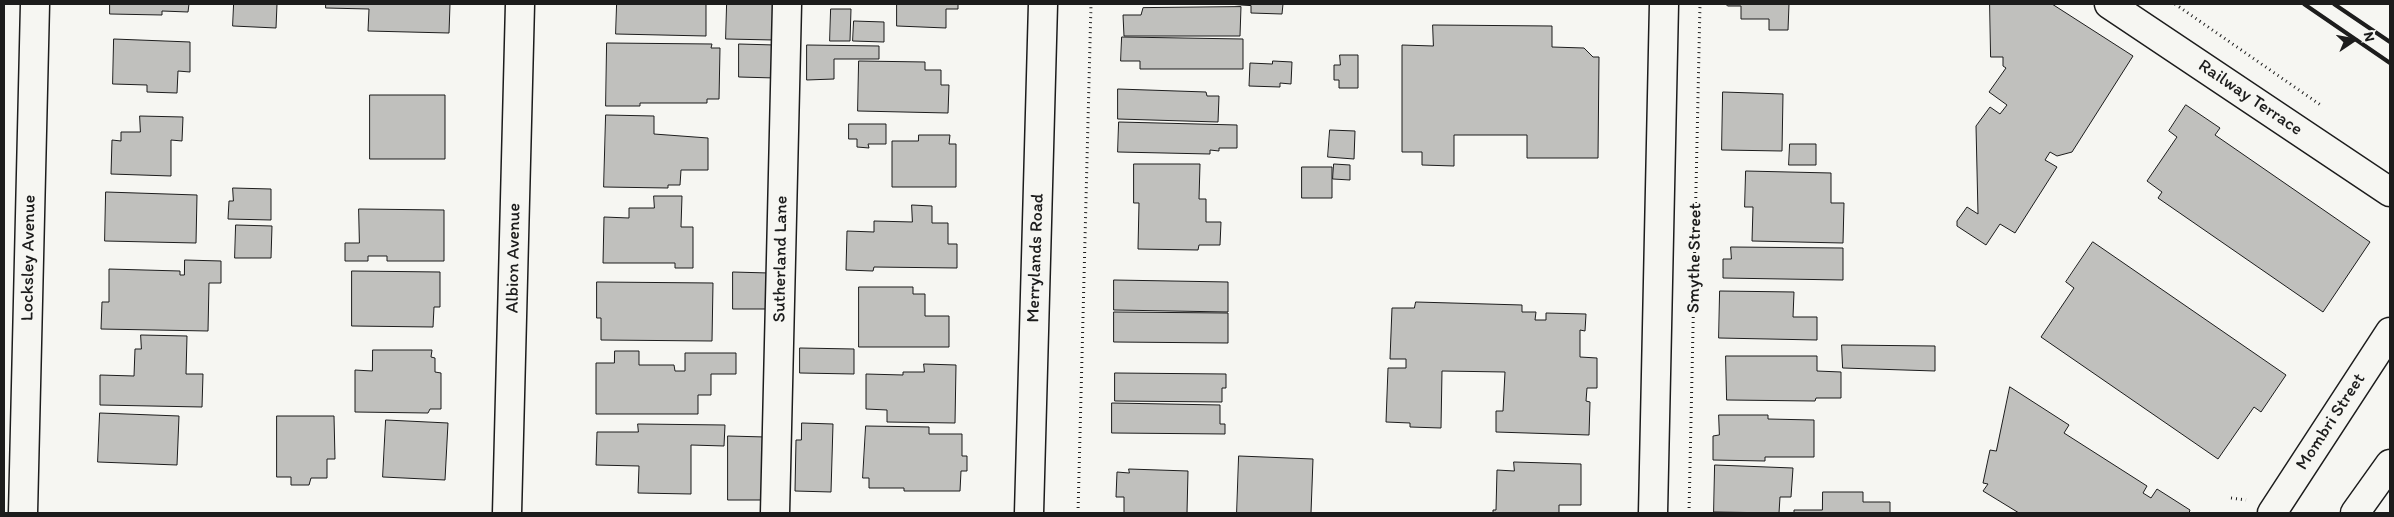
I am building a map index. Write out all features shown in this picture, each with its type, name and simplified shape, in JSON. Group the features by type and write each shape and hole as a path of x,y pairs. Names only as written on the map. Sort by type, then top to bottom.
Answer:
{"street":[{"name":"Locksley Avenue","path":"24,513 35,4"},
{"name":"Albion Avenue","path":"507,513 520,4"},
{"name":"Sutherland Lane","path":"775,513 787,4"},
{"name":"Merrylands Road","path":"1029,513 1043,4"},
{"name":"Smythe Street","path":"1653,513 1664,4"},
{"name":"Railway Terrace","path":"2109,4 2390,192"},
{"name":"Mombri Street","path":"2272,513 2390,332"},
{"path":"2355,513 2390,464"}],"path":[{"path":"1078,513 1091,4"},
{"name":"Smythe Street","path":"1689,513 1700,4"},
{"path":"2175,4 2328,111"},
{"path":"2231,498 2246,500"}],"building":[{"path":"110,4 189,4 188,12 162,11 162,15 110,14"},
{"path":"234,4 277,4 276,28 233,26"},
{"path":"326,4 450,4 449,33 368,31 369,9 326,8"},
{"path":"617,4 706,4 706,36 616,34"},
{"path":"727,4 774,4 774,40 726,39"},
{"path":"897,4 958,4 958,9 946,9 946,28 897,26"},
{"path":"1227,4 1283,4 1282,14 1251,13 1251,6"},
{"path":"1726,4 1789,4 1788,30 1769,30 1769,19 1741,19 1741,6 1728,6"},
{"path":"1990,4 2052,4 2133,56 2072,152 2057,156 2050,152 2045,160 2057,167 2015,233 2000,224 1986,245 1957,226 1957,221 1967,207 1978,214 1976,126 1990,107 2000,114 2007,105 1989,92 2006,68 2003,66 2003,57 1991,57"},
{"path":"1241,7 1240,36 1124,36 1123,15 1141,15 1143,8"},
{"path":"831,9 851,9 850,41 830,41"},
{"path":"854,21 884,22 884,42 853,41"},
{"path":"1433,25 1552,26 1552,47 1584,48 1593,57 1599,57 1598,158 1527,158 1527,135 1454,135 1454,166 1422,165 1422,152 1402,152 1402,45 1433,46"},
{"path":"1122,37 1243,39 1243,69 1140,69 1140,61 1121,61"},
{"path":"114,39 190,42 190,72 178,71 177,93 147,92 147,85 113,84"},
{"path":"607,43 712,44 711,48 720,48 719,99 707,99 707,103 640,103 640,106 606,106"},
{"path":"739,44 775,45 775,78 739,77"},
{"path":"807,45 879,46 879,59 834,59 834,79 807,80"},
{"path":"1340,55 1358,55 1358,88 1339,88 1339,80 1334,80 1334,65 1340,65"},
{"path":"859,61 925,62 925,70 941,70 941,85 949,85 948,113 858,111"},
{"path":"1273,61 1292,62 1291,84 1280,83 1280,87 1249,86 1250,63 1272,64"},
{"path":"1118,89 1206,92 1207,96 1219,96 1218,122 1118,119"},
{"path":"1723,92 1783,94 1782,151 1722,150"},
{"path":"370,95 445,95 445,159 370,159"},
{"path":"2186,105 2220,128 2215,135 2370,242 2323,312 2158,198 2162,192 2147,181 2177,137 2169,131"},
{"path":"606,115 654,116 654,134 708,138 708,170 681,170 680,185 668,185 668,188 604,187"},
{"path":"140,116 183,117 182,141 171,140 171,176 111,174 112,140 121,141 121,132 140,132"},
{"path":"1119,122 1237,125 1237,148 1219,148 1219,151 1210,150 1210,154 1118,152"},
{"path":"849,124 886,124 886,144 868,144 869,148 857,147 857,139 849,139"},
{"path":"1330,130 1355,131 1354,159 1328,157"},
{"path":"919,135 950,135 949,144 956,144 956,187 892,187 892,141 918,141"},
{"path":"1790,144 1816,144 1816,165 1789,165"},
{"path":"1134,164 1200,164 1199,199 1206,199 1206,222 1221,222 1220,245 1199,245 1198,250 1138,249 1139,203 1134,203"},
{"path":"1334,164 1350,165 1350,180 1333,179"},
{"path":"1302,167 1332,167 1332,198 1302,198"},
{"path":"1746,171 1831,173 1831,203 1844,203 1843,243 1752,241 1753,207 1745,207"},
{"path":"233,188 271,189 271,220 228,219 229,201 233,201"},
{"path":"106,192 197,195 196,243 105,241"},
{"path":"654,196 682,196 681,227 693,227 693,268 675,268 675,263 603,263 604,217 629,218 629,208 654,208"},
{"path":"912,205 932,206 932,223 948,223 948,244 957,244 957,268 874,267 873,271 846,270 847,231 874,232 874,221 912,222"},
{"path":"359,209 444,210 444,261 387,261 387,256 368,256 368,261 345,261 345,243 359,243"},
{"path":"236,225 272,226 271,258 235,258"},
{"path":"2093,242 2286,375 2261,412 2254,407 2218,459 2041,337 2074,288 2066,282"},
{"path":"1731,247 1843,248 1843,280 1723,278 1723,259 1731,259"},
{"path":"185,260 221,261 221,283 209,283 208,331 101,329 102,302 109,302 109,269 180,271 180,275 184,275"},
{"path":"352,271 440,272 440,307 434,307 433,327 352,326"},
{"path":"733,272 769,273 769,309 733,309"},
{"path":"1114,280 1228,282 1228,312 1114,310"},
{"path":"597,282 713,283 712,341 601,340 601,318 597,318"},
{"path":"859,287 913,287 913,294 925,294 925,316 949,316 949,347 859,347"},
{"path":"1720,291 1794,292 1793,317 1817,317 1817,340 1719,338"},
{"path":"1416,302 1522,305 1522,312 1536,312 1535,320 1546,320 1546,313 1586,314 1585,331 1580,330 1580,357 1597,358 1597,388 1587,388 1586,401 1590,402 1589,435 1496,432 1496,411 1503,411 1505,372 1442,371 1441,428 1410,427 1410,423 1386,422 1388,368 1406,368 1406,359 1390,359 1392,308 1414,308"},
{"path":"1114,312 1228,313 1228,343 1114,342"},
{"path":"141,335 187,336 186,374 203,374 202,407 100,405 100,375 134,376 135,349 141,349"},
{"path":"1842,345 1935,346 1935,371 1843,368"},
{"path":"800,348 854,349 854,374 800,373"},
{"path":"373,350 432,350 431,357 435,358 435,372 441,373 441,409 430,409 428,413 355,412 355,370 372,371"},
{"path":"615,351 639,351 639,365 674,365 675,371 685,371 685,353 736,353 736,374 711,374 711,395 698,395 698,414 596,414 596,363 614,363"},
{"path":"1726,356 1817,356 1817,371 1841,372 1841,398 1816,398 1815,401 1727,400"},
{"path":"924,364 956,365 955,423 887,422 887,410 866,409 866,374 903,375 903,372 924,372"},
{"path":"1115,373 1226,374 1226,388 1222,388 1222,402 1115,401"},
{"path":"2010,387 2069,425 2064,433 2147,486 2143,493 2151,498 2157,489 2190,510 2189,513 2019,513 1983,491 1988,484 1983,483 1990,450 1996,451"},
{"path":"1112,403 1220,405 1220,424 1225,424 1225,434 1112,433"},
{"path":"100,413 179,416 177,465 98,462"},
{"path":"1719,415 1768,415 1768,419 1814,420 1814,457 1765,457 1765,461 1713,460 1713,436 1719,435"},
{"path":"277,416 334,416 335,459 327,459 327,478 311,478 309,485 291,485 291,477 277,477"},
{"path":"386,420 448,423 445,480 383,477"},
{"path":"802,423 833,424 831,492 795,491 796,440 801,440"},
{"path":"638,424 725,425 724,446 691,445 691,494 638,493 639,466 596,465 597,432 638,432"},
{"path":"866,426 929,427 929,434 962,434 962,456 967,456 967,471 961,471 960,491 904,491 904,488 869,488 869,478 863,478"},
{"path":"728,436 766,437 766,500 728,500"},
{"path":"1239,456 1313,459 1311,513 1237,513"},
{"path":"1514,462 1581,464 1581,505 1559,505 1559,513 1493,513 1493,510 1496,510 1497,470 1514,471"},
{"path":"1715,465 1793,468 1791,497 1780,497 1779,513 1714,512"},
{"path":"1129,469 1188,471 1187,513 1124,513 1124,497 1116,497 1117,472 1129,473"},
{"path":"1823,492 1863,492 1863,502 1890,502 1890,513 1794,513 1794,510 1822,510"}],"railway":[{"path":"2304,4 2390,63"},
{"path":"2334,4 2390,42"}]}
